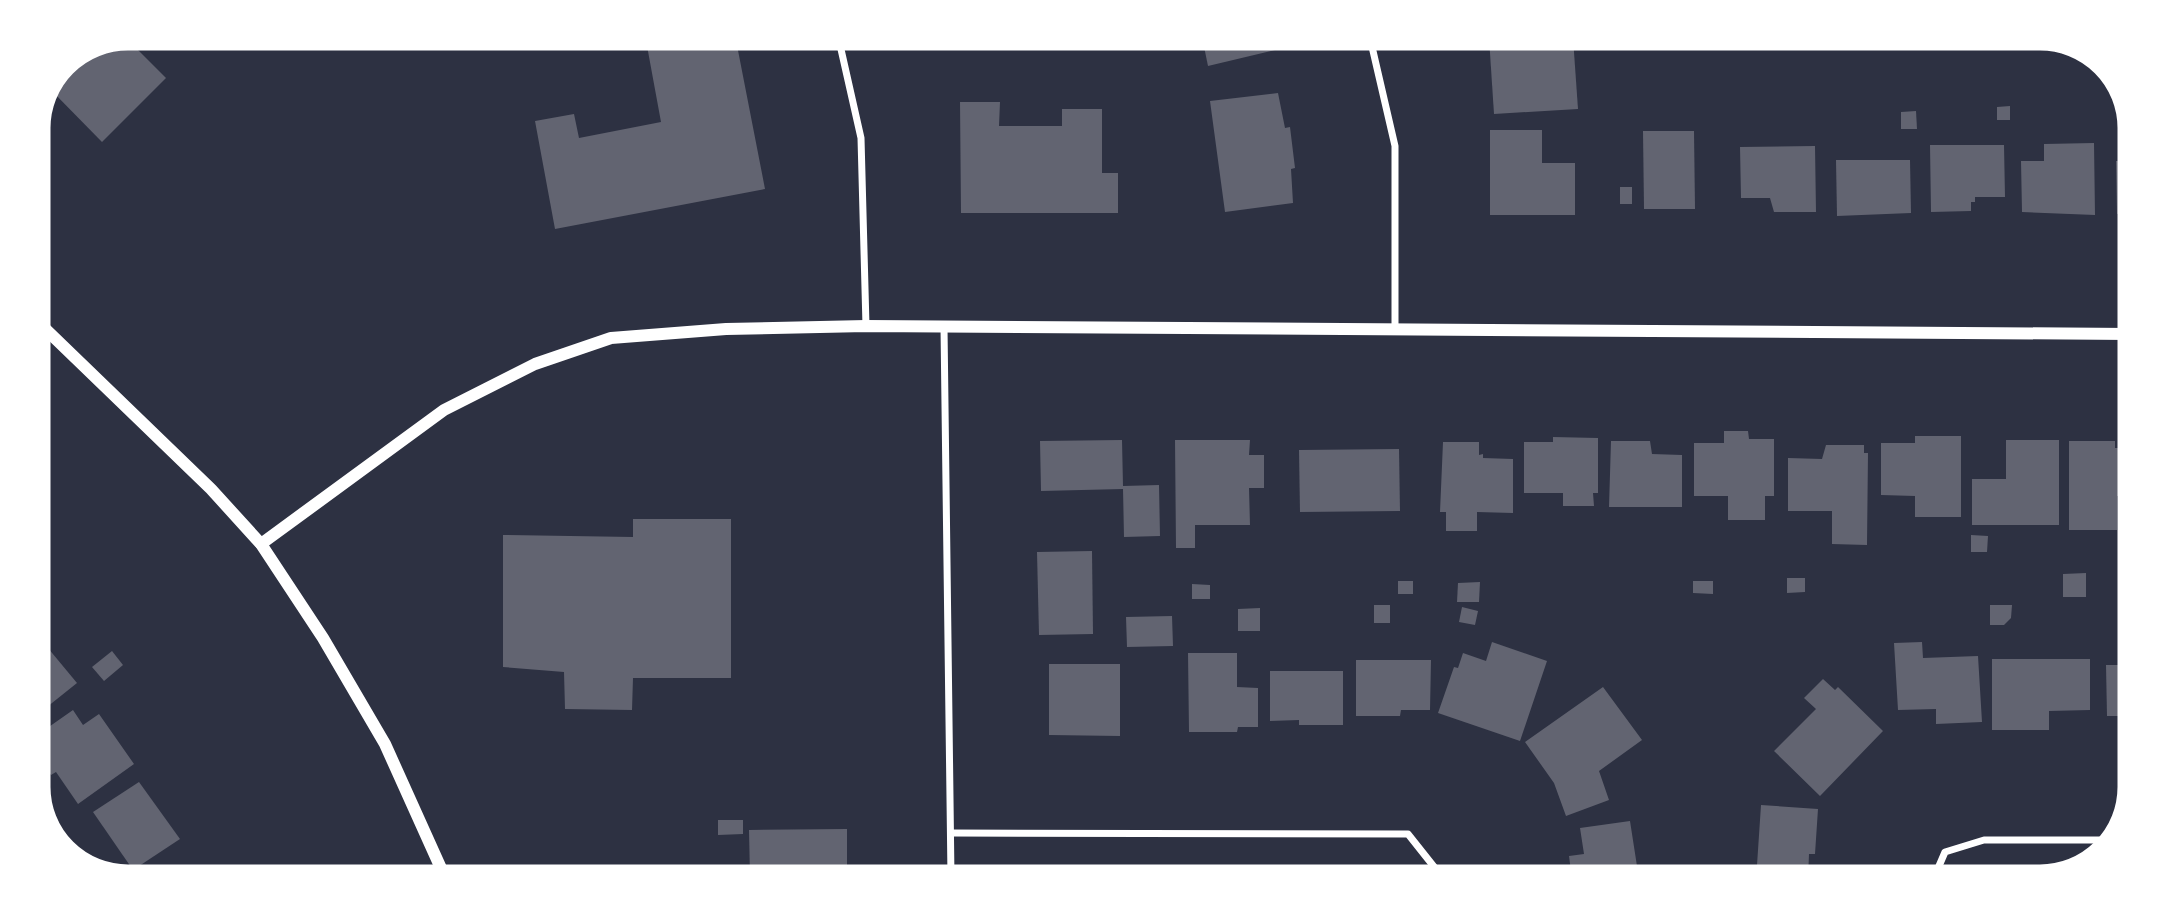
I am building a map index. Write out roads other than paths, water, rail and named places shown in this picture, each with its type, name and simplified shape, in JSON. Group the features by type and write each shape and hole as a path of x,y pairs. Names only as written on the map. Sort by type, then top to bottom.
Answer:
{"street":[{"path":"840,46 861,138 866,326"},
{"path":"1372,46 1395,146 1395,328"},
{"path":"261,544 444,410 535,364 611,338 726,330 866,326 2121,334"},
{"path":"944,327 951,869"},
{"path":"46,330 211,489 261,544 323,638 385,744 441,869"},
{"path":"951,833 1408,834 1435,869"},
{"path":"1938,869 1945,852 1984,839 2102,839"}]}
